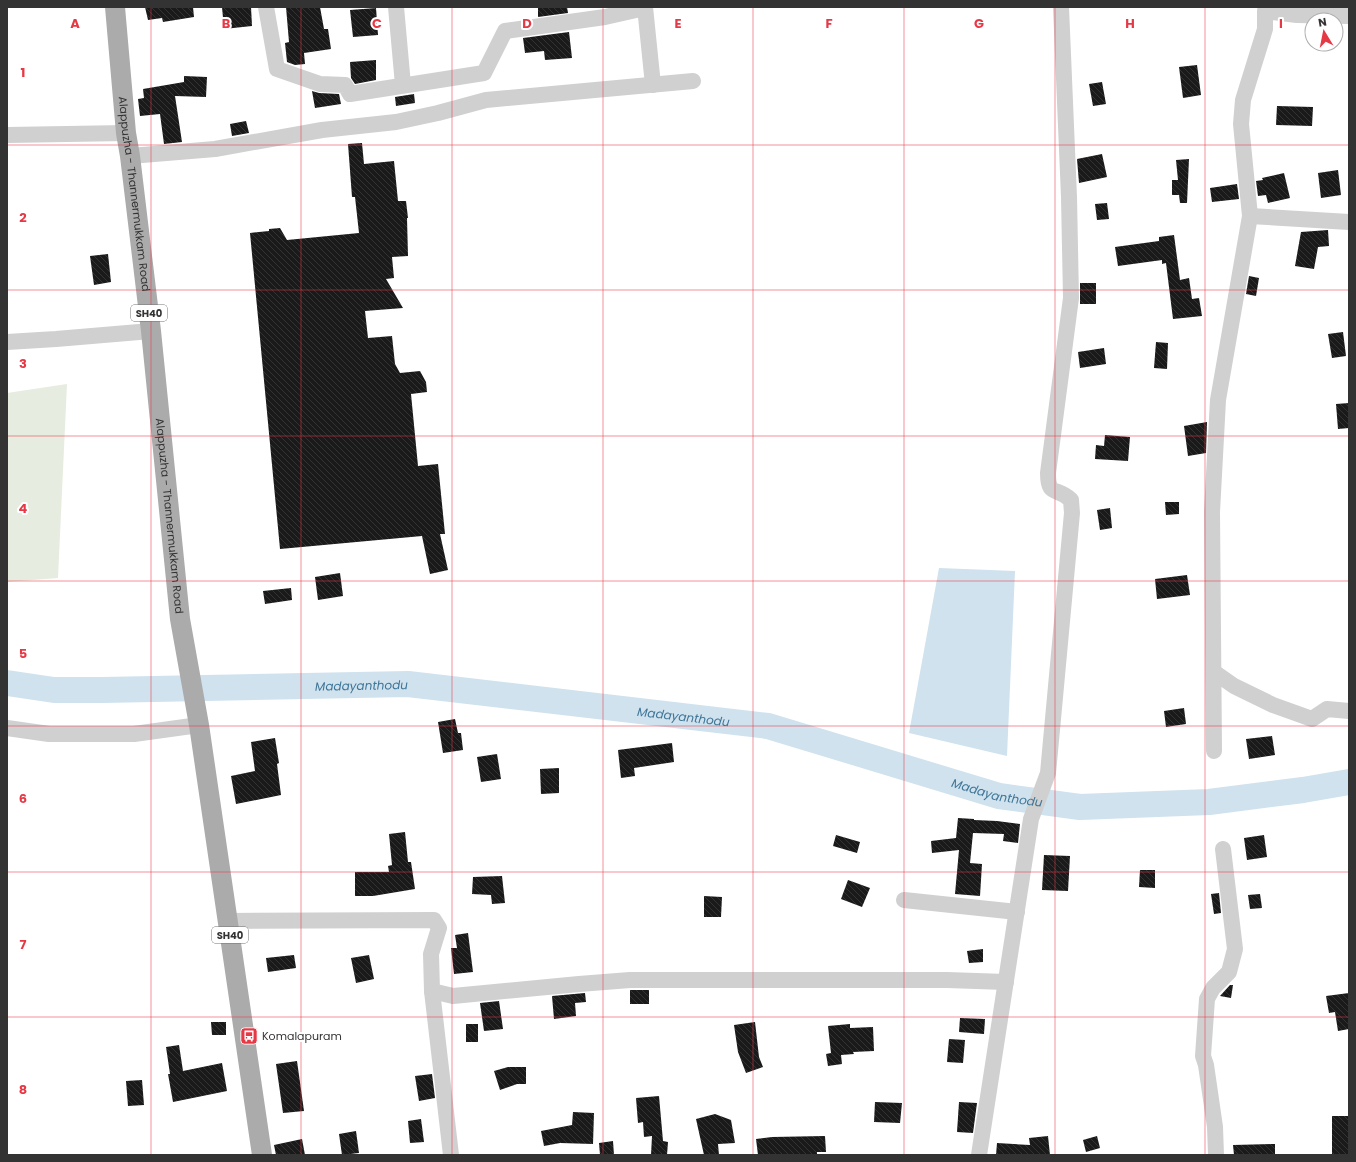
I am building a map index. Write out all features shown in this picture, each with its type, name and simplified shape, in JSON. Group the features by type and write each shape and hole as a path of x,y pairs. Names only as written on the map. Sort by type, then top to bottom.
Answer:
{"main road":[{"name":"Alappuzha - Thannermukkam Road","path":"115,7 126,133 151,331 180,619 198,720"},
{"name":"SH40","path":"198,720 262,1155"}],"street":[{"path":"266,7 277,69 320,84 345,85 350,94 484,73 505,31 605,17 645,8 653,85"},
{"path":"396,7 403,85"},
{"path":"979,1155 1031,819 1048,773 1072,513 1071,500 1066,495 1051,490 1048,485 1048,473 1071,298 1069,196 1061,7"},
{"path":"1214,751 1212,512 1218,400 1250,216 1241,124 1243,100 1265,29 1265,9 1297,15 1349,16"},
{"path":"130,156 215,149 322,130 396,122 438,113 486,100 693,81"},
{"path":"7,135 126,133"},
{"path":"1250,216 1349,222"},
{"path":"7,342 151,331"},
{"path":"1214,672 1234,686 1273,705 1312,718 1327,709 1349,711"},
{"path":"7,728 49,734 134,734 198,720"},
{"path":"1216,1155 1215,1127 1206,1065 1203,1056 1207,999 1213,988 1229,972 1236,948 1223,849"},
{"path":"904,900 1017,912"},
{"path":"228,921 434,920 439,928 431,954 432,990 451,1155"},
{"path":"432,990 453,996 630,980 947,980 1006,982"}],"shaded area":[{"path":"67,384 58,578 7,582 7,393"}],"water":[{"path":"939,568 1015,571 1007,756 909,733"}],"building":[{"path":"145,7 193,7 194,17 163,22 162,18 148,20"},
{"path":"222,7 251,7 252,26 224,29"},
{"path":"286,7 320,7 324,29 328,29 331,49 304,53 305,64 295,65 287,62 285,43 289,42"},
{"path":"538,7 567,7 568,13 538,17"},
{"path":"376,8 378,35 353,37 350,10"},
{"path":"569,32 572,58 545,60 544,51 525,53 523,38"},
{"path":"376,60 376,80 355,84 351,78 350,62"},
{"path":"1197,65 1201,95 1183,98 1179,67"},
{"path":"184,76 207,77 206,97 175,96 182,142 164,144 160,114 140,116 138,99 144,98 143,89 184,82"},
{"path":"1102,82 1106,104 1093,106 1089,84"},
{"path":"312,91 319,93 339,94 341,104 315,108"},
{"path":"414,94 415,103 396,106 395,97"},
{"path":"1277,106 1313,107 1312,126 1276,125"},
{"path":"246,121 249,133 232,136 230,124"},
{"path":"362,143 364,164 394,161 398,201 406,201 408,218 408,256 392,257 394,278 386,279 403,308 365,311 368,338 392,336 395,364 400,373 420,371 426,382 427,392 411,394 418,466 438,464 445,534 440,534 448,570 430,574 422,536 280,549 250,233 280,228 287,240 359,233 355,197 352,197 348,144"},
{"path":"1102,154 1107,177 1079,183 1077,159"},
{"path":"1189,159 1187,203 1180,203 1179,195 1172,195 1172,180 1178,180 1176,160"},
{"path":"1338,170 1341,195 1321,198 1318,173"},
{"path":"1284,173 1290,198 1268,203 1266,195 1258,196 1256,181 1263,180 1262,178"},
{"path":"1237,184 1239,199 1212,202 1210,188"},
{"path":"1107,203 1109,219 1097,220 1095,204"},
{"path":"1328,230 1329,246 1318,247 1314,269 1295,266 1301,232"},
{"path":"1174,235 1180,280 1189,278 1192,299 1199,298 1202,316 1173,319 1166,263 1162,264 1162,260 1118,266 1115,247 1159,241 1159,237"},
{"path":"108,254 111,282 94,285 90,256"},
{"path":"1249,276 1259,278 1256,296 1246,294"},
{"path":"1080,283 1096,283 1096,304 1080,304"},
{"path":"1343,332 1346,356 1332,358 1328,334"},
{"path":"1156,342 1168,343 1167,369 1154,368"},
{"path":"1104,348 1106,364 1080,368 1078,352"},
{"path":"1349,403 1349,428 1338,429 1336,404"},
{"path":"1207,422 1206,453 1188,456 1184,426"},
{"path":"1105,435 1130,437 1128,461 1095,459 1096,445 1104,446"},
{"path":"1165,502 1179,502 1179,514 1166,515"},
{"path":"1110,508 1112,528 1100,530 1097,510"},
{"path":"340,573 343,596 318,600 315,577"},
{"path":"1187,575 1190,595 1157,599 1155,579"},
{"path":"291,588 292,600 265,604 263,591"},
{"path":"1184,708 1186,724 1166,727 1164,711"},
{"path":"455,719 458,733 461,733 463,750 443,753 438,722"},
{"path":"1272,736 1275,755 1249,759 1246,739"},
{"path":"275,738 279,763 277,764 281,795 236,804 231,776 255,771 251,742"},
{"path":"672,743 674,762 634,768 635,776 621,778 618,750"},
{"path":"497,754 501,779 481,782 477,757"},
{"path":"559,768 559,793 541,794 540,769"},
{"path":"958,818 1020,824 1018,843 1003,841 1004,834 973,833 970,863 982,864 980,896 955,894 959,850 932,853 931,841 956,838"},
{"path":"405,832 408,862 411,862 415,889 373,896 355,896 355,872 389,872 388,866 392,865 389,834"},
{"path":"836,835 860,842 857,853 833,846"},
{"path":"1264,835 1267,857 1247,860 1244,838"},
{"path":"1044,855 1070,856 1068,891 1042,890"},
{"path":"1140,870 1155,870 1155,888 1139,887"},
{"path":"502,876 505,903 492,904 491,895 472,894 473,877"},
{"path":"848,880 870,888 862,907 841,899"},
{"path":"1219,893 1221,913 1214,914 1211,894"},
{"path":"1260,894 1262,908 1250,909 1248,895"},
{"path":"704,896 722,897 721,917 704,917"},
{"path":"468,933 473,972 454,974 451,948 457,948 455,935"},
{"path":"983,949 983,962 969,963 967,951"},
{"path":"294,955 296,968 268,972 266,958"},
{"path":"369,955 374,979 356,983 351,958"},
{"path":"1230,985 1233,985 1231,998 1220,996"},
{"path":"630,990 649,990 649,1004 630,1004"},
{"path":"585,993 586,1002 575,1003 576,1016 554,1019 552,996"},
{"path":"1349,993 1349,1029 1338,1031 1335,1012 1329,1013 1326,996"},
{"path":"499,1001 503,1029 484,1031 480,1003"},
{"path":"960,1018 985,1019 984,1034 959,1032"},
{"path":"211,1022 226,1022 226,1035 212,1035"},
{"path":"755,1022 759,1057 763,1067 746,1073 738,1052 734,1025"},
{"path":"466,1024 478,1024 478,1042 466,1042"},
{"path":"850,1024 850,1028 873,1027 874,1051 853,1052 854,1054 841,1055 842,1064 828,1066 826,1054 831,1053 828,1026"},
{"path":"949,1039 965,1040 963,1063 947,1062"},
{"path":"179,1045 183,1071 222,1063 227,1091 173,1102 168,1074 170,1074 166,1047"},
{"path":"297,1061 304,1111 283,1113 276,1064"},
{"path":"508,1067 526,1067 526,1084 517,1084 500,1090 494,1071"},
{"path":"432,1074 435,1098 419,1101 415,1076"},
{"path":"142,1080 144,1105 128,1106 126,1081"},
{"path":"659,1096 663,1141 668,1142 667,1155 651,1155 652,1136 644,1137 643,1122 638,1123 636,1098"},
{"path":"875,1102 902,1103 900,1123 874,1122"},
{"path":"959,1102 977,1103 973,1133 957,1132"},
{"path":"573,1112 594,1113 593,1144 560,1143 544,1146 541,1131 572,1125"},
{"path":"715,1114 731,1120 735,1143 718,1144 719,1155 704,1155 696,1119"},
{"path":"1332,1116 1349,1116 1349,1155 1332,1155"},
{"path":"421,1119 424,1142 410,1143 408,1121"},
{"path":"356,1131 359,1153 342,1155 339,1134"},
{"path":"825,1136 826,1152 817,1152 817,1155 758,1155 756,1139 772,1137"},
{"path":"1048,1136 1050,1155 996,1155 997,1143 1030,1145 1029,1138"},
{"path":"1097,1136 1100,1148 1086,1152 1083,1140"},
{"path":"302,1139 305,1155 276,1155 274,1145"},
{"path":"613,1141 614,1155 600,1155 599,1143"},
{"path":"1275,1144 1275,1155 1234,1155 1233,1145"}],"waterway":[{"name":"Madayanthodu","path":"7,683 54,690 408,684 768,726 999,796 1080,807 1209,802 1303,790 1349,782"}],"place":[{"name":"Komalapuram","path":"249,1036"}]}
